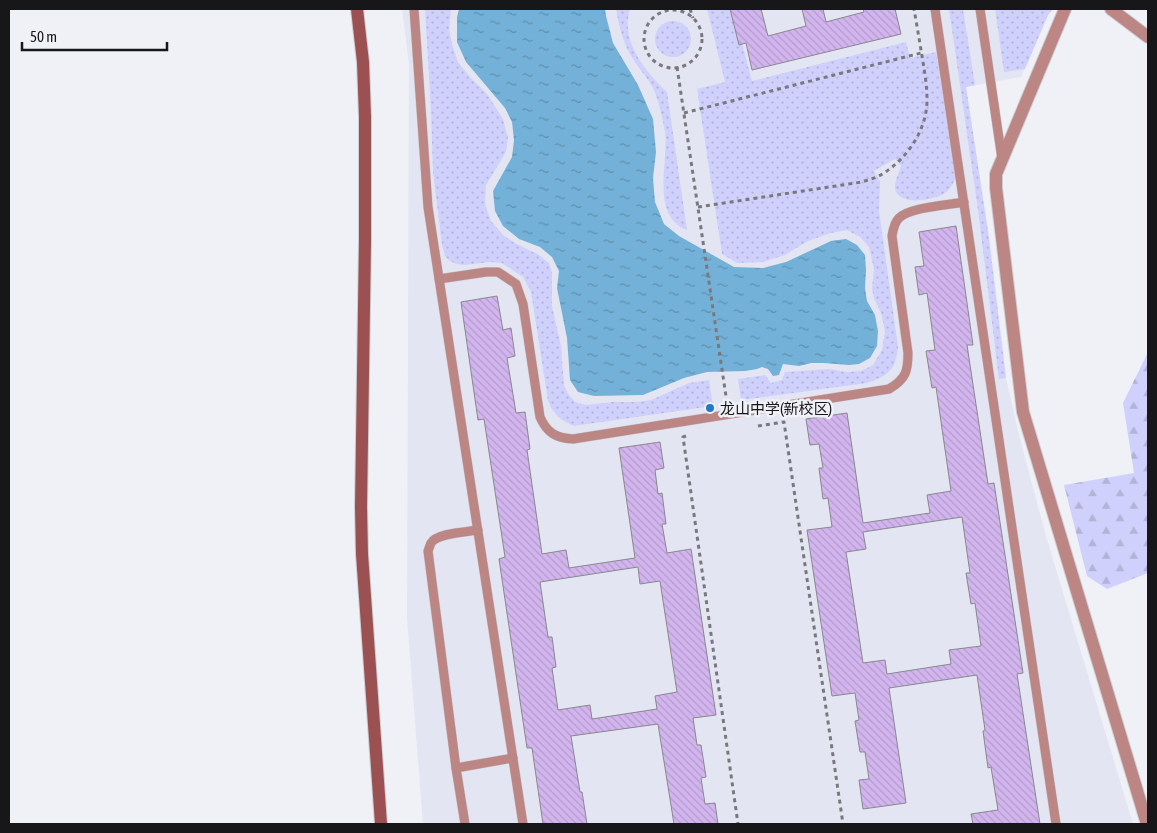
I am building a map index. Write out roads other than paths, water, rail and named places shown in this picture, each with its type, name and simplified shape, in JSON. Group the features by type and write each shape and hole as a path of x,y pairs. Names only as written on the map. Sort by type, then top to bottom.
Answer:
{"street":[{"path":"357,9 363,62 365,117 362,554 381,824"},
{"path":"1065,9 996,174 996,188 1023,412 1147,824"},
{"path":"1111,9 1148,37"}],"lane":[{"path":"414,9 428,207 523,824"},
{"path":"936,9 1056,824"},
{"path":"980,9 1002,160"},
{"path":"439,279 498,272 516,284 523,304 540,417 544,426 553,434 561,438 572,439 889,389 904,376 908,366 908,352 892,236 894,226 900,218 919,209 964,202"},
{"path":"465,824 428,551 430,544 435,538 478,530"},
{"path":"456,768 513,758"}],"water":[{"path":"459,9 605,9 613,43 638,85 653,119 656,152 653,178 655,202 664,224 679,236 734,267 763,268 786,262 831,241 846,239 857,245 865,255 867,301 875,315 878,331 877,346 870,358 859,364 849,365 811,363 799,366 783,364 779,375 773,376 768,369 762,367 745,371 707,372 684,378 643,395 594,396 578,392 570,380 567,338 557,288 559,271 552,257 540,247 519,239 503,226 495,211 493,191 512,157 514,140 512,122 505,108 466,62 457,42 457,17"}],"place":[{"name":"龙山中学(新校区)","path":"710,408"}]}
